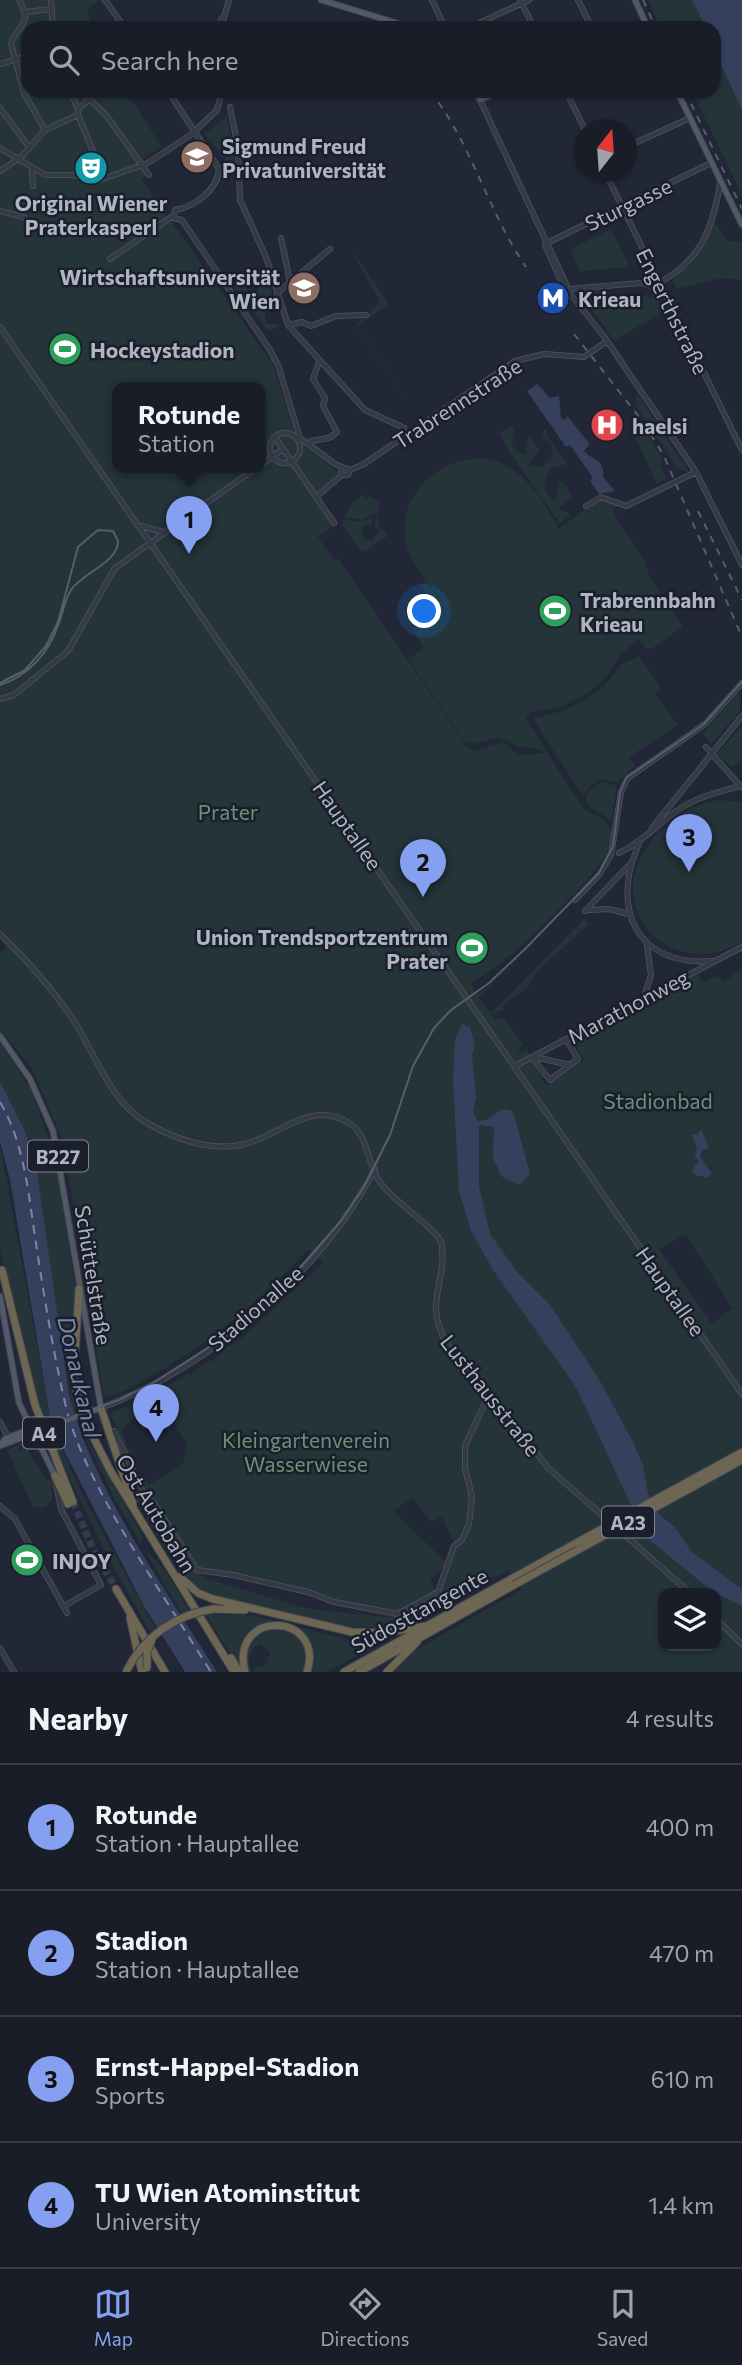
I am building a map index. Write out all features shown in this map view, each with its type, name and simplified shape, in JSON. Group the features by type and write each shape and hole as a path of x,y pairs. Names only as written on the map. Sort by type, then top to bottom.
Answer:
{"highway":[{"path":"1,1266 2,1282"},
{"name":"A4","path":"2,1282 50,1450 71,1503 55,1476"},
{"name":"Ost Autobahn","path":"79,1289 79,1321 74,1363 76,1393 96,1446 234,1672"},
{"path":"101,1408 135,1511"},
{"name":"A23","path":"512,1581 742,1452"},
{"name":"A23","path":"512,1581 742,1460"},
{"path":"172,1570 198,1592 213,1599 340,1630 374,1633 426,1626"},
{"name":"Südosttangente","path":"344,1672 512,1581"},
{"name":"Südosttangente","path":"359,1672 512,1581"},
{"path":"116,1589 165,1672"},
{"path":"126,1672 139,1651 156,1633 181,1618 213,1609 247,1610 365,1638 397,1634 426,1626"},
{"path":"130,1614 139,1662 144,1671"},
{"path":"201,1618 207,1621 239,1672"},
{"path":"245,1672 243,1655 249,1639 259,1629 275,1625 292,1629 303,1638 309,1654 307,1672"},
{"path":"144,1671 147,1652 156,1633"},
{"path":"389,1672 425,1635"}],"main road":[{"path":"321,0 390,21"},
{"path":"635,0 643,21"},
{"path":"480,100 484,98"},
{"path":"680,98 742,225"},
{"name":"Schüttelstraße","path":"0,1036 30,1079 53,1132 101,1408"},
{"path":"0,1296 18,1402 37,1432 55,1476"},
{"path":"0,1445 101,1408"},
{"path":"0,1445 8,1437 28,1430 37,1432"}],"street":[{"path":"19,0 26,12 23,21"},
{"path":"51,0 52,21"},
{"path":"105,0 120,21"},
{"path":"221,21 229,0"},
{"path":"432,0 442,21"},
{"path":"578,0 588,21"},
{"path":"483,21 524,1 531,21"},
{"path":"26,12 51,9"},
{"path":"21,29 12,40 21,82"},
{"path":"0,64 21,58"},
{"path":"27,98 46,130"},
{"path":"73,98 104,178"},
{"path":"110,259 173,216 175,210 182,210 214,188 219,178 219,164 173,98"},
{"path":"0,148 45,175 74,176 88,182 148,163 196,131 217,110 220,98"},
{"path":"569,98 580,119"},
{"path":"0,171 15,158 21,157 46,130 78,112 89,100 106,115 142,164 147,177 148,163"},
{"path":"480,100 563,285 569,289 607,341 696,472 742,565"},
{"path":"230,107 238,141 240,200 266,257 288,326 365,410 404,428"},
{"path":"0,108 29,147"},
{"path":"637,142 690,118"},
{"name":"Sturgasse","path":"545,244 711,163"},
{"path":"32,169 33,186"},
{"name":"Engerthstraße","path":"610,182 742,450"},
{"path":"569,289 641,283 651,286 683,268 699,250 715,215 720,182"},
{"path":"182,210 185,216 182,220"},
{"path":"0,211 24,217"},
{"path":"173,216 182,220 278,365 299,439 300,450 291,461 279,463 268,448 275,437 286,434 299,439 341,467 347,466 350,470"},
{"path":"281,238 290,282"},
{"path":"277,293 330,249"},
{"path":"288,326 302,322 311,326 336,316 366,315"},
{"name":"Hauptallee","path":"0,327 742,1394"},
{"name":"Trabrennstraße","path":"316,497 342,475 348,475 350,470 364,464 515,361 544,354 584,356 607,341"},
{"path":"311,441 329,438 337,432 323,406 325,398 313,379 319,362"},
{"path":"275,437 334,523"},
{"path":"266,462 283,449"},
{"path":"341,467 342,475"},
{"path":"586,506 600,497 626,506 696,472"},
{"path":"0,699 14,695 68,651 108,576 150,542 249,473"},
{"path":"138,525 164,532"},
{"path":"575,900 599,875 611,855 621,792 628,778 705,724 742,683"},
{"path":"716,960 697,962 676,957 647,944 634,930 628,914 625,892 640,842 742,716"},
{"path":"652,828 696,800 741,786 706,747"},
{"path":"620,853 640,842"},
{"path":"628,914 609,909 587,911 632,862"},
{"name":"Lusthausstraße","path":"0,934 53,992 123,1104 149,1124 196,1143 233,1146 268,1137 313,1114 341,1119 362,1135 378,1180 441,1241 443,1252 434,1304 438,1325 456,1358 489,1394 548,1468 647,1552 685,1588"},
{"path":"644,997 651,975 647,944"},
{"name":"Marathonweg","path":"515,1066 742,947"},
{"path":"533,1057 550,1080 578,1059 566,1039"},
{"path":"533,1057 570,1065"},
{"name":"Stadionallee","path":"101,1408 131,1396 185,1366 255,1313 299,1271 341,1223 375,1168"},
{"path":"114,1431 140,1486 155,1504 197,1570 233,1575 308,1592 334,1602 398,1614 434,1596 448,1569 454,1546 466,1532 472,1510 465,1446 489,1394"},
{"path":"0,1422 8,1437"},
{"path":"55,1476 59,1504 101,1585 64,1606"},
{"path":"1,1509 15,1519 67,1613"},
{"path":"721,1624 742,1644"},
{"path":"0,1648 14,1672"}],"green space":[{"name":"Prater","path":"0,0 99,0 87,9 91,21 21,21 21,98 130,98 161,146 143,159 148,173 141,179 272,363 294,430 301,443 338,472 334,481 314,496 333,526 318,537 334,560 338,558 467,747 474,751 503,742 518,755 544,753 535,748 518,747 500,737 474,744 464,741 408,659 424,648 412,629 423,621 424,614 430,616 437,609 420,585 425,581 445,606 410,555 404,526 409,506 418,489 432,475 450,465 469,459 489,460 509,467 531,486 559,529 600,498 612,501 617,507 614,508 614,515 645,561 650,578 683,627 651,649 646,649 639,640 620,654 609,674 589,692 564,706 531,712 526,718 584,808 609,826 612,833 611,843 606,856 563,906 501,963 470,982 477,994 486,989 574,906 479,997 496,1020 504,1018 523,1044 518,1050 521,1053 527,1050 530,1056 525,1059 531,1059 541,1071 539,1077 544,1073 546,1077 540,1078 547,1086 584,1060 571,1038 698,974 703,982 718,976 723,982 742,969 742,1672 394,1672 417,1649 521,1590 509,1570 398,1628 341,1626 212,1595 196,1587 181,1573 134,1495 113,1434 136,1491 156,1510 195,1571 207,1579 310,1609 384,1617 409,1612 439,1596 456,1548 442,1516 431,1522 412,1498 393,1511 448,1564 430,1580 436,1592 400,1612 197,1569 140,1477 145,1477 149,1485 183,1464 187,1445 161,1402 156,1400 137,1408 134,1403 189,1374 192,1377 192,1372 213,1361 222,1352 225,1354 223,1350 241,1339 323,1263 308,1249 256,1300 200,1345 139,1384 104,1397 63,1141 32,1068 0,1030 0,954 7,945 7,936 0,929","holes":["686,1234 732,1308 712,1324 659,1249"]},
{"path":"648,0 692,0 702,21 658,21"},
{"path":"721,64 742,110 742,195 695,98 721,98"},
{"path":"227,116 236,166 227,162 205,134"},
{"path":"715,222 727,241 742,242 742,280 720,278 677,289 672,280 695,260"},
{"path":"611,229 630,267 580,271 571,249"},
{"path":"350,248 389,304 358,326 418,416 356,325 380,302"},
{"path":"256,270 260,274 265,272 273,297 271,305 266,295 264,296 271,311 265,312 266,324 280,326 268,331 254,314 242,287 244,300 234,287 243,284 250,293 259,290 252,277"},
{"path":"651,289 664,311 614,341 580,293 606,290 611,303 639,300 641,296 653,298"},
{"path":"637,393 689,472 678,469 635,404"},
{"path":"510,426 514,430 512,445 519,453 525,454 529,436 540,451 527,465 541,467 551,459 552,445 542,436 545,428 550,441 568,464 551,468 544,484 553,499 556,499 559,481 565,484 572,497 559,509 571,514 560,524 508,450 500,433"},
{"path":"647,432 673,480 663,462 660,465 667,479 657,484 635,437"},
{"path":"363,494 365,500 368,496 380,501 378,513 362,520 344,517 353,502"},
{"path":"378,515 379,525 388,536 362,553 342,525 343,519 359,522 373,518 371,524 364,525 361,531 364,538 371,541 379,532 374,524"},
{"path":"639,656 661,688 655,693 678,725 629,757 635,765 617,783 602,779 590,786 583,796 533,719 565,710 586,699 604,686 621,665"},
{"path":"739,691 740,711 711,744 703,734"},
{"path":"742,725 742,760 731,767 717,754"},
{"path":"602,782 617,786 611,820 592,809 585,800 589,790"},
{"path":"717,800 742,802 742,942 716,952 691,953 669,946 651,933 638,914 633,892 636,868 650,843 667,824 691,808"},
{"path":"585,918 589,924 536,973 529,986 502,1006 504,1009 493,1014 492,1012"},
{"path":"0,1042 31,1090 54,1153 77,1295 69,1364 76,1409 73,1410 25,1131 0,1081"},
{"path":"0,1144 50,1416 42,1418 0,1250"},
{"path":"132,1404 135,1417 122,1430 126,1446 135,1458 131,1460 110,1413"},
{"path":"48,1418 80,1490 156,1630 151,1634 103,1548 54,1445"},
{"path":"79,1425 141,1533 141,1544 114,1498"},
{"path":"24,1443 46,1480 51,1480 53,1499 45,1507 33,1507 7,1450 19,1445 19,1451 23,1450 19,1444"},
{"path":"142,1546 164,1569 190,1611 182,1614"},
{"path":"205,1614 256,1616 349,1640 381,1642 327,1672 309,1672 310,1645 282,1626 268,1625 251,1634 242,1672"},
{"path":"277,1628 292,1634 302,1643 306,1656 303,1672 254,1672 254,1667 266,1665 270,1652 260,1644 254,1647 249,1659 251,1672 248,1672 247,1656 252,1643 262,1634"}],"water":[{"path":"692,0 742,0 742,110 721,64 721,21 702,21"},
{"path":"537,384 550,398 559,396 561,418 566,420 567,416 590,444 584,451 600,464 603,477 615,491 599,494 590,481 593,478 570,445 566,447 527,391"},
{"path":"462,1024 470,1027 475,1046 472,1055 476,1097 473,1111 477,1121 486,1120 503,1109 513,1111 530,1174 519,1185 501,1176 493,1157 494,1127 479,1125 479,1186 490,1234 518,1273 550,1305 600,1381 633,1442 643,1465 648,1494 660,1515 675,1527 691,1551 742,1589 742,1606 721,1596 721,1588 708,1588 646,1537 576,1387 493,1270 471,1231 459,1191 453,1080 455,1040"},
{"name":"Donaukanal","path":"0,1081 25,1131 37,1173 69,1394 80,1430 112,1502 132,1538 217,1672 185,1672 144,1606 55,1433 10,1180 0,1141"},
{"path":"701,1129 709,1148 702,1150 700,1157 712,1173 707,1178 692,1174 694,1166 699,1162 695,1156 697,1148 692,1135 697,1135"}],"ferry route":[{"path":"0,1102 9,1119 21,1155 54,1349 74,1433 98,1487 177,1618"},
{"path":"180,1623 211,1672"}],"tunnel":[{"path":"73,1502 93,1549 116,1589"}],"tram line":[{"path":"0,683 25,670 46,646 58,622 78,547 98,530 113,531 118,541 116,549 106,561 71,590 54,635 43,654 20,676 0,685"},
{"path":"0,1444 119,1400 153,1383 226,1336 288,1281 341,1221 364,1187 390,1135 413,1066 434,1028 451,1010 489,983 599,873 613,846 620,793 626,778 703,725 742,682"}],"railway":[{"path":"643,0 653,21"},
{"path":"435,98 469,155 501,224 526,267"},
{"path":"688,98 742,209"},
{"path":"574,334 640,418 663,454 742,637"},
{"path":"698,511 742,600"}],"place":[{"name":"Sigmund Freud Privatuniversität","path":"197,157"},
{"name":"Original Wiener Praterkasperl","path":"91,168"},
{"name":"Wirtschaftsuniversität Wien","path":"304,288"},
{"name":"Krieau","path":"553,298"},
{"name":"Hockeystadion","path":"65,349"},
{"name":"haelsi","path":"607,425"},
{"name":"Rotunde","path":"189,554"},
{"name":"Trabrennbahn Krieau","path":"555,611"},
{"name":"Ernst-Happel-Stadion","path":"689,872"},
{"name":"Stadion","path":"423,897"},
{"name":"Union Trendsportzentrum Prater","path":"472,948"},
{"name":"TU Wien Atominstitut","path":"156,1442"},
{"name":"INJOY","path":"27,1560"}],"park label":[{"name":"Stadionbad","path":"658,1100"},
{"name":"Kleingartenverein Wasserwiese","path":"306,1451"}]}
